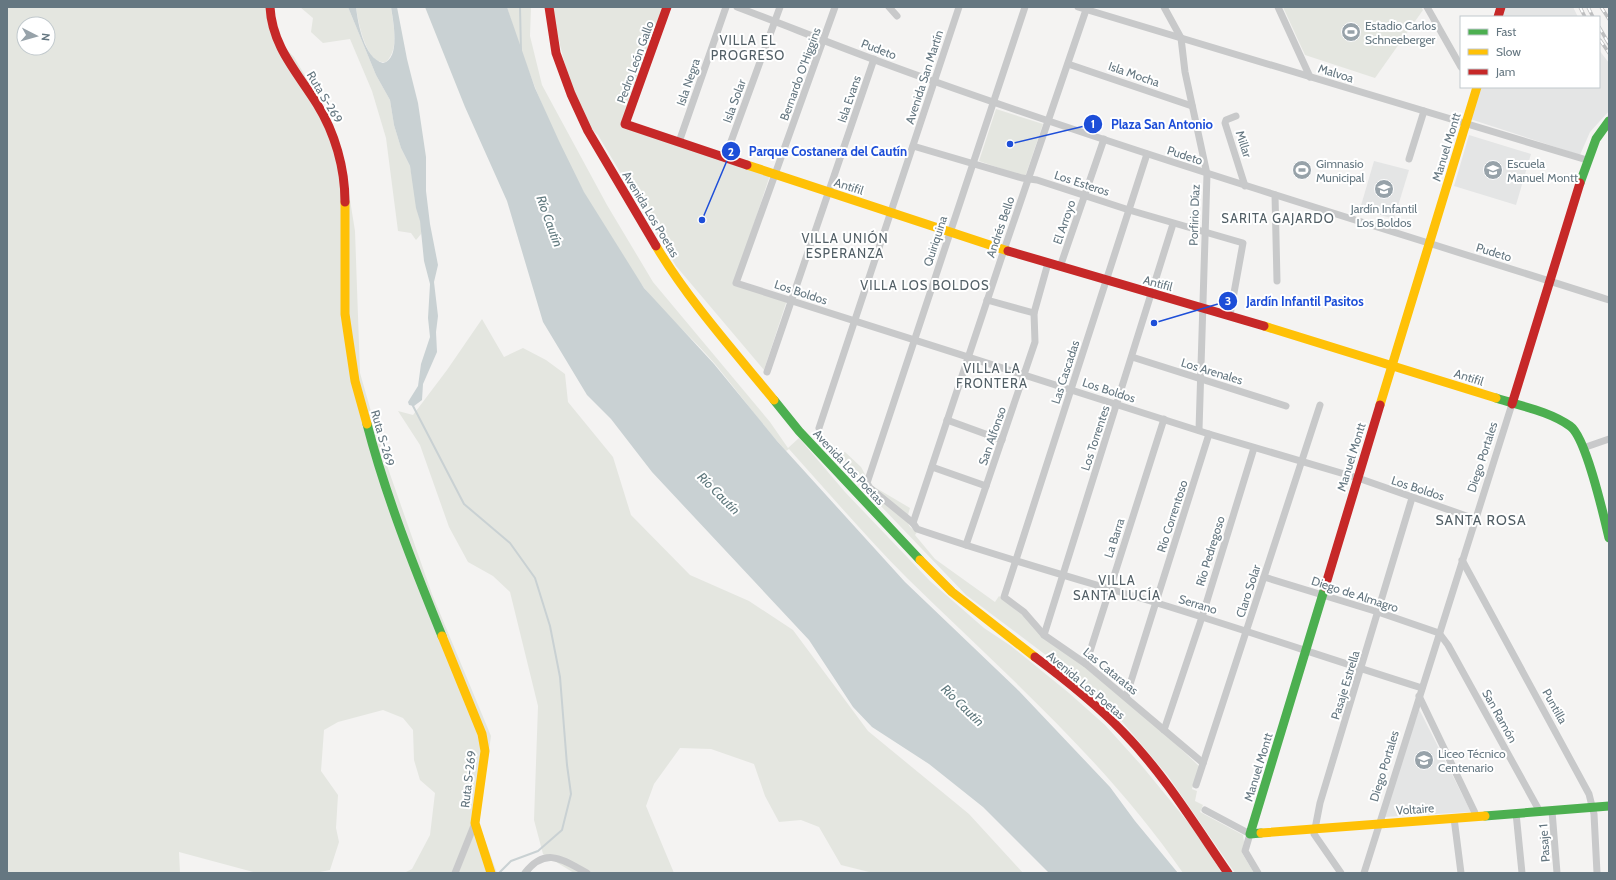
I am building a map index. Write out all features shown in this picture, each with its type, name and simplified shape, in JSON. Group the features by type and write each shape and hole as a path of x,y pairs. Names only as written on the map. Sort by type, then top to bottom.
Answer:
{"street":[{"name":"Ruta S-269","path":"270,7 271,23 278,44 318,105 331,129 339,154 345,192 345,314 355,381 380,469 409,555 482,734 485,751 475,823 491,873"},
{"name":"Avenida Los Poetas","path":"549,7 556,53 571,94 588,131 668,266 706,318 799,431 941,581 991,624 1068,682 1123,732 1161,777 1228,873"},
{"name":"Pedro León Gallo","path":"625,124 667,7"},
{"name":"Isla Negra","path":"679,142 726,7"},
{"name":"Pudeto","path":"737,7 934,82 1048,121 1244,186 1609,300"},
{"name":"Isla Solar","path":"725,158 780,7"},
{"name":"Bernardo O'Higgins","path":"736,283 835,7"},
{"path":"889,7 897,16"},
{"name":"Avenida San Martín","path":"819,428 960,7"},
{"name":"Quiriquina","path":"867,482 1025,7"},
{"name":"Malvoa","path":"1078,7 1087,8 1181,38 1587,160"},
{"name":"Porfirio Díaz","path":"1164,7 1181,38 1192,106 1207,174 1199,430"},
{"path":"1278,7 1310,77"},
{"path":"1427,7 1460,65"},
{"name":"Andrés Bello","path":"913,523 987,300 1087,8"},
{"name":"Isla Evans","path":"767,372 874,59"},
{"name":"Isla Mocha","path":"1068,64 1192,106"},
{"name":"Manuel Montt","path":"1250,834 1466,124 1475,88"},
{"path":"1409,159 1424,111"},
{"name":"Millar","path":"1236,116 1227,119 1225,123 1244,186"},
{"name":"Diego Portales","path":"1364,873 1512,404 1587,160 1596,138 1609,121"},
{"name":"Antifil","path":"625,124 1004,250 1151,294 1202,306 1392,364 1556,417 1567,423 1578,435 1600,502 1609,538"},
{"name":"El Arroyo","path":"1060,267 1104,139"},
{"name":"Los Esteros","path":"913,146 973,164 1028,179 1037,180 1173,224 1242,243 1230,315"},
{"name":"Las Cascadas","path":"1004,597 1014,560 1071,390 1105,280 1147,154"},
{"path":"1275,195 1277,282"},
{"name":"Los Torrentes","path":"1044,635 1173,224"},
{"name":"San Alfonso","path":"966,545 1035,342 1034,313 1048,263"},
{"name":"Los Boldos","path":"736,283 1209,434 1358,478 1412,498 1475,518"},
{"path":"987,300 1034,313"},
{"name":"Los Arenales","path":"1132,357 1286,406"},
{"name":"Claro Solar","path":"1196,785 1320,405"},
{"name":"La Barra","path":"1086,664 1164,419"},
{"path":"947,420 1002,440"},
{"name":"Río Correntoso","path":"1126,697 1209,434"},
{"path":"1583,448 1609,439"},
{"name":"Río Pedregoso","path":"1164,730 1202,617 1254,448"},
{"path":"932,467 986,486"},
{"name":"Serrano","path":"867,482 870,488 913,523 917,529 1202,617 1305,652 1422,688"},
{"name":"Pasaje Estrella","path":"1314,829 1320,803 1412,498"},
{"name":"Puntilla","path":"1462,560 1560,738 1589,794 1593,807 1597,873"},
{"name":"Diego de Almagro","path":"1264,577 1378,612 1439,633"},
{"name":"Las Cataratas","path":"1004,597 1024,612 1044,635 1086,664 1203,763"},
{"name":"San Ramón","path":"1439,633 1452,652 1540,812"},
{"path":"1419,696 1477,816"},
{"name":"Voltaire","path":"1250,834 1609,806"},
{"path":"1205,810 1250,834 1245,851 1258,873"},
{"name":"Pasaje 1","path":"1552,810 1557,873"},
{"path":"1516,813 1522,873"},
{"path":"1454,818 1461,873"},
{"path":"455,873 475,823"},
{"path":"1314,829 1317,840 1341,873"},
{"path":"525,873 540,859 548,856 559,857 587,873"}],"shaded area":[{"path":"7,7 267,7 275,38 294,57 317,96 346,175 355,231 360,373 384,457 432,594 491,736 479,824 497,873 404,873 412,869 430,835 435,793 420,780 414,760 413,730 403,718 383,710 338,722 324,730 321,771 338,795 336,828 339,842 330,870 315,873 257,873 179,852 180,873 7,873"},
{"path":"300,7 348,7 376,75 390,100 394,125 401,148 410,166 421,225 421,234 416,240 411,233 398,231 386,138 372,91 350,39 323,43 311,32 313,18"},
{"path":"356,7 391,7 394,28 394,43 393,50 386,62 379,61 373,57 368,50 361,32"},
{"path":"507,7 531,7 530,36 542,85 607,205 653,282 770,422 788,448 799,438 845,492 930,581 984,628 1011,646 1069,693 1105,725 1142,766 1192,827 1222,873 1183,873 1153,832 1088,756 1016,683 907,578 862,531 789,449 786,451 715,364 653,299 623,258 602,225 564,154 532,80"},
{"path":"552,7 663,7 621,124 770,175 734,284 787,300 764,370 676,266 598,135 589,125 574,94 568,75"},
{"name":"Estadio Carlos Schneeberger","path":"1283,7 1421,7 1423,10 1375,78 1305,55"},
{"path":"1504,7 1573,7 1578,16 1501,16"},
{"path":"1600,51 1609,63 1609,111 1590,132 1580,155 1470,119 1480,88 1600,88"},
{"path":"996,109 1043,124 1025,177 979,161"},
{"name":"Escuela Manuel Montt","path":"1469,135 1531,154 1516,205 1454,186"},
{"name":"Jardín Infantil Los Boldos","path":"1374,161 1409,170 1394,219 1360,209"},
{"path":"482,319 504,357 523,348 546,360 565,374 568,402 613,457 631,515 690,575 749,601 793,630 868,731 969,814 1023,873 873,873 841,865 819,827 801,820 779,822 765,796 754,764 711,749 680,748 654,784 646,806 674,873 574,873 543,854 534,820 538,706 510,592 493,576 468,562 449,527 420,445 398,411 413,415 447,370"},
{"path":"845,452 861,467 871,485 910,508 908,516 909,525 917,532 915,535 935,559 995,602 999,596 1163,732 1200,767 1192,789 1197,791 1195,801 1203,805 1200,812 1243,835 1244,842 1242,853 1254,873 1235,873 1168,776 1114,712 1071,674 966,595 832,455"},
{"name":"Liceo Técnico Centenario","path":"1419,709 1471,812 1384,817"}],"water":[{"path":"348,7 356,7 363,40 371,55 376,60 383,63 389,60 394,47 391,7 397,7 407,59 418,103 426,157 426,191 430,224 438,265 434,282 438,316 436,332 437,352 423,384 422,400 414,406 409,405 408,402 418,386 421,364 430,337 428,318 430,284 424,261 420,221 416,208 410,166 401,148 394,125 390,100 376,75"},
{"name":"Río Cautín","path":"425,7 507,7 535,88 559,141 584,192 644,288 714,364 777,441 905,582 1019,691 1110,787 1135,821 1178,873 1049,873 983,807 929,764 872,727 853,707 809,640 652,472 611,419 587,395 543,322 507,201 465,107"}],"waterway":[{"path":"520,7 521,51"},
{"path":"412,404 464,504 510,543 535,578 550,626 560,677 567,765 571,794 562,830 538,851 511,861 499,873"}],"railway":[{"path":"1580,7 1584,16"},
{"path":"1588,7 1592,16"},
{"path":"1601,7 1609,19"},
{"path":"1600,29 1609,44"},
{"path":"1600,40 1609,53"}],"traffic: fast":[{"path":"1580,183 1596,139 1609,121"},
{"path":"1496,398 1553,416 1570,426 1576,433 1594,478 1609,538"},
{"path":"774,400 799,431 920,560"},
{"path":"367,424 392,505 442,636"},
{"path":"1261,833 1250,834 1325,587"},
{"path":"1485,816 1609,806"}],"traffic: slow":[{"path":"1380,405 1477,88"},
{"path":"747,165 1008,251"},
{"path":"345,202 345,314 355,381 367,424"},
{"path":"656,246 697,306 774,400"},
{"path":"1264,326 1496,398"},
{"path":"920,560 952,592 1035,657"},
{"path":"442,636 482,734 485,751 475,823 491,873"},
{"path":"1261,833 1485,816"}],"traffic: jam":[{"path":"270,7 275,34 280,46 317,104 334,139 341,164 345,189 345,202"},
{"path":"549,7 556,53 571,94 588,131 656,246"},
{"path":"667,7 625,124 747,165"},
{"path":"1498,16 1501,7"},
{"path":"1512,404 1580,183"},
{"path":"1008,251 1264,326"},
{"path":"1325,587 1380,405"},
{"path":"1035,657 1091,702 1138,748 1166,782 1228,873"}],"place":[{"name":"Estadio Carlos Schneeberger","path":"1351,32"},
{"name":"Plaza San Antonio","path":"1010,144"},
{"name":"Gimnasio Municipal","path":"1302,170"},
{"name":"Escuela Manuel Montt","path":"1493,170"},
{"name":"Jardín Infantil Los Boldos","path":"1384,189"},
{"name":"Parque Costanera del Cautín","path":"702,220"},
{"name":"Jardín Infantil Pasitos","path":"1154,323"},
{"name":"Liceo Técnico Centenario","path":"1424,760"}],"district":[{"name":"VILLA EL PROGRESO","path":"748,48"},
{"name":"SARITA GAJARDO","path":"1278,218"},
{"name":"VILLA UNIÓN ESPERANZA","path":"845,246"},
{"name":"VILLA LOS BOLDOS","path":"925,285"},
{"name":"VILLA LA FRONTERA","path":"992,376"},
{"name":"SANTA ROSA","path":"1481,520"},
{"name":"VILLA SANTA LUCÍA","path":"1117,588"}]}
